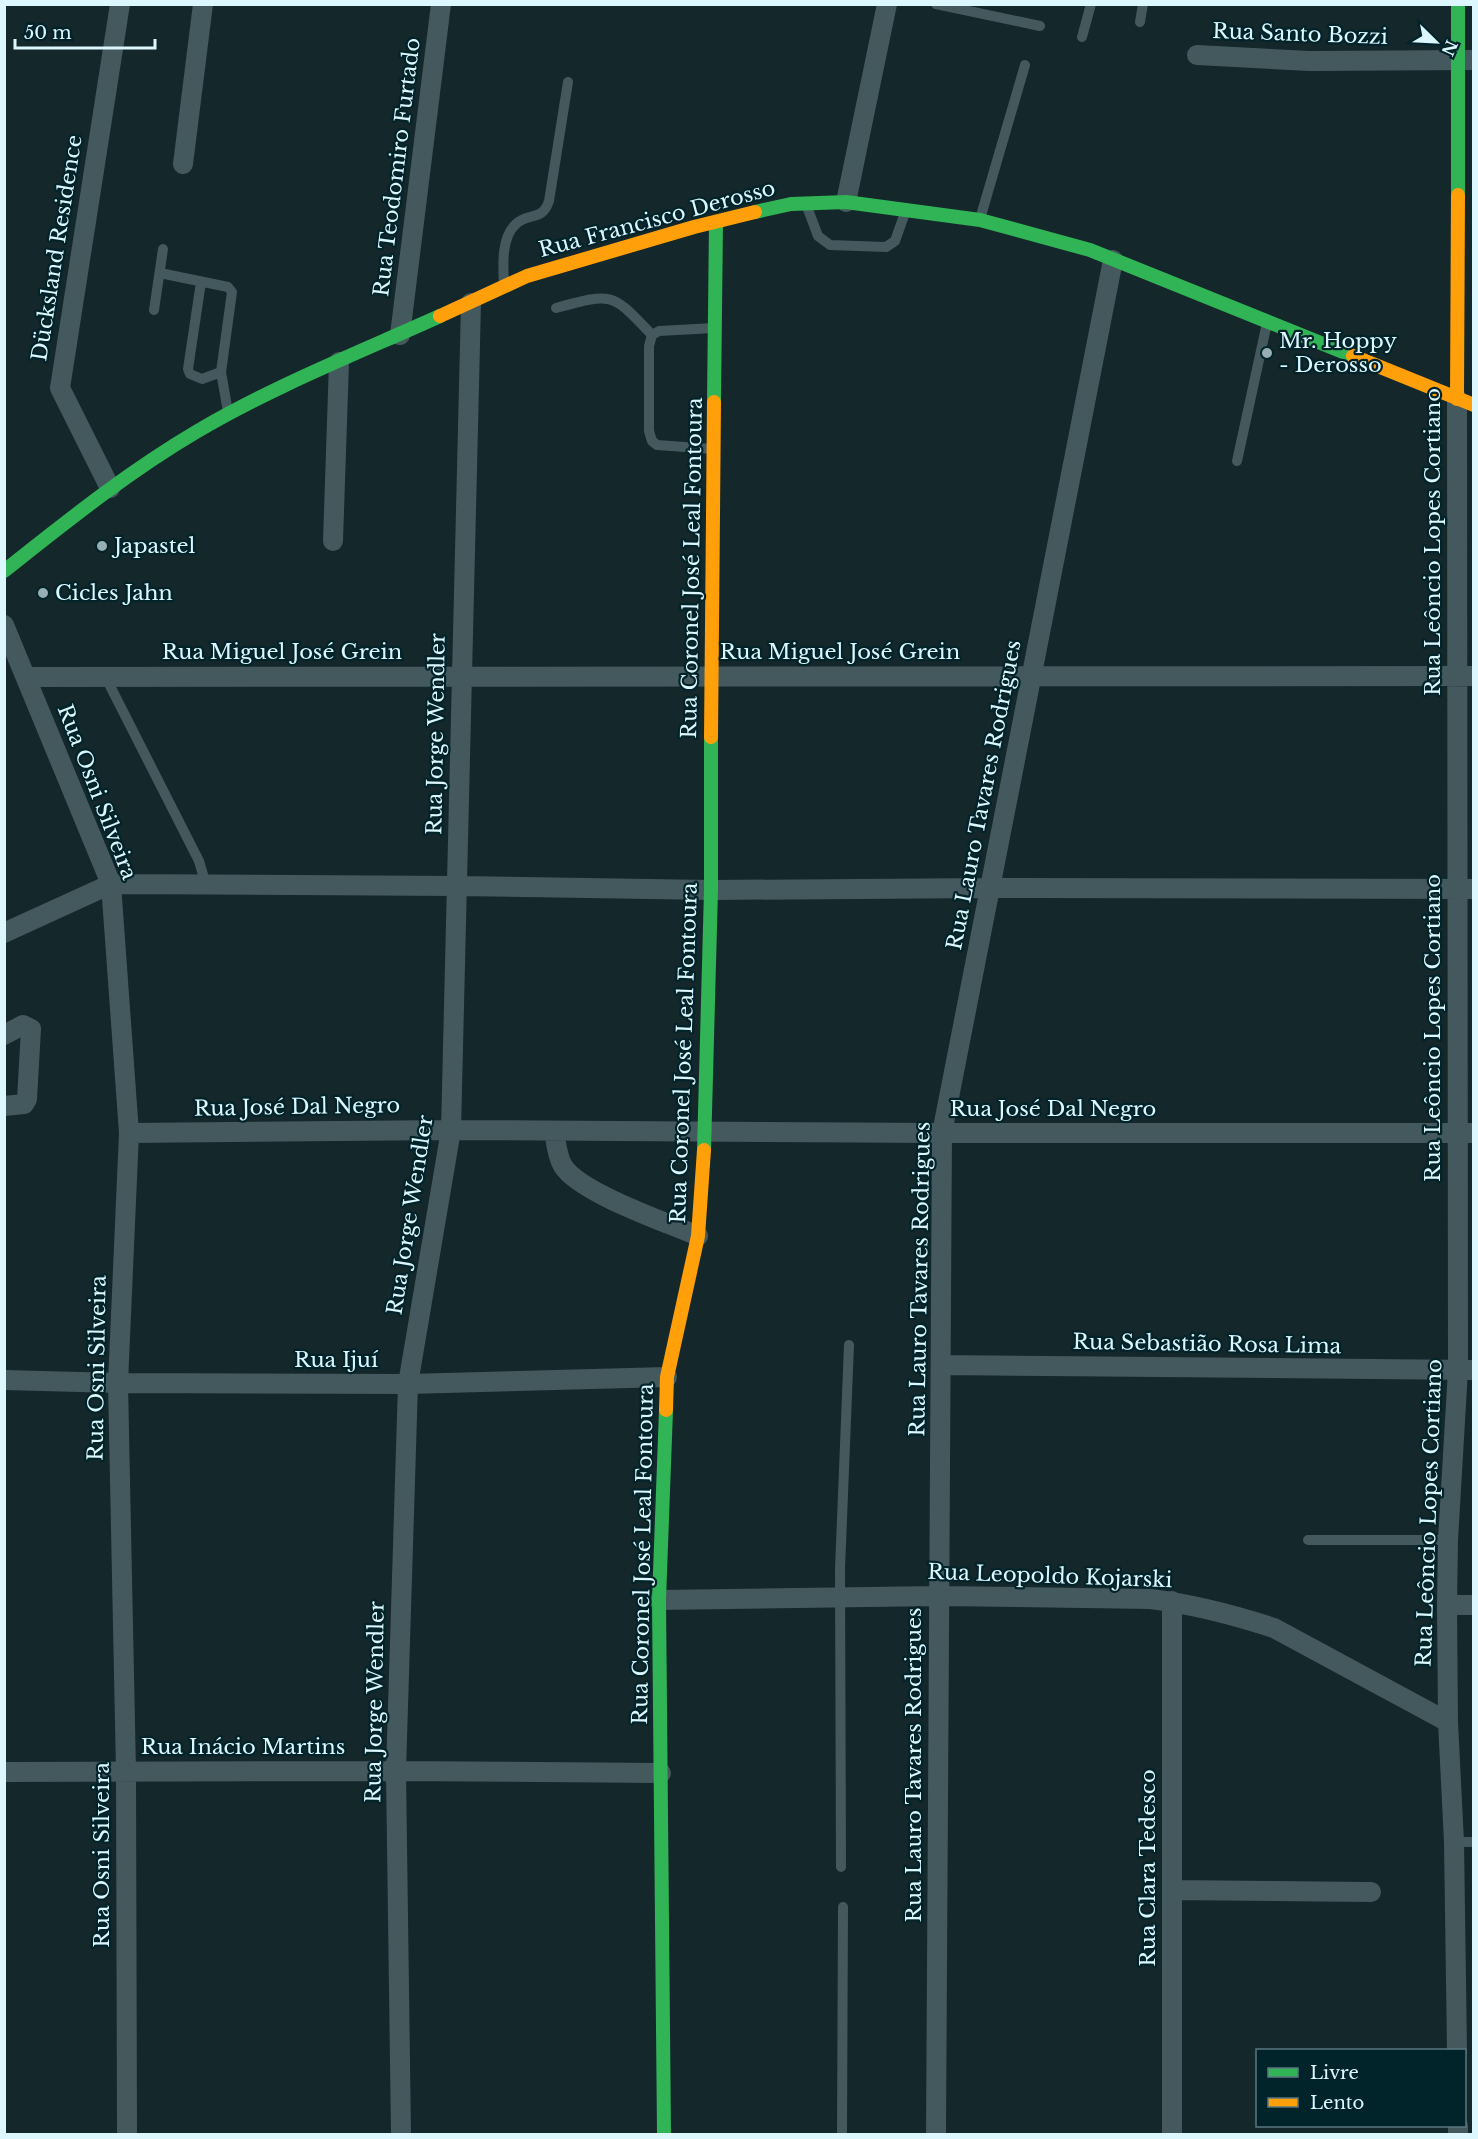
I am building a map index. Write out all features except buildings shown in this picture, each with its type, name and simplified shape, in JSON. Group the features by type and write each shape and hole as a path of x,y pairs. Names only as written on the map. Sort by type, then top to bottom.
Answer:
{"street":[{"name":"Dücksland Residence","path":"110,489 60,388 120,4"},
{"path":"183,164 203,4"},
{"name":"Rua Teodomiro Furtado","path":"400,335 441,4"},
{"path":"846,202 887,4"},
{"name":"Rua Leôncio Lopes Cortiano","path":"1457,2049 1464,1842 1448,1722 1447,1605 1448,1540 1466,1370 1465,61 1458,4"},
{"name":"Rua Santo Bozzi","path":"1197,55 1309,61 1465,61"},
{"name":"Rua Francisco Derosso","path":"4,571 110,489 196,432 266,394 527,276 694,227 791,204 846,202 980,220 1090,250 1465,402"},
{"name":"Rua Coronel José Leal Fontoura","path":"663,2134 659,1600 666,1377 698,1236 705,1132 711,890 716,222"},
{"name":"Rua Lauro Tavares Rodrigues","path":"936,2134 942,1133 1113,260"},
{"name":"Rua Jorge Wendler","path":"401,2134 396,1771 408,1384 450,1130 471,303"},
{"path":"333,541 339,362"},
{"name":"Rua Osni Silveira","path":"4,625 111,884 129,1133 118,1383 126,1771 127,2134"},
{"name":"Rua Miguel José Grein","path":"26,677 1465,676"},
{"path":"4,933 111,884 711,890 1465,889"},
{"path":"4,1035 23,1025 31,1029 27,1099 24,1104 4,1106"},
{"name":"Rua José Dal Negro","path":"129,1133 450,1130 1465,1133"},
{"path":"554,1131 561,1165 573,1179 600,1194 698,1236"},
{"name":"Rua Sebastião Rosa Lima","path":"941,1365 1466,1370"},
{"name":"Rua Ijuí","path":"4,1380 118,1383 408,1384 666,1377"},
{"name":"Rua Leopoldo Kojarski","path":"659,1600 939,1596 1172,1601 1274,1628 1448,1722"},
{"name":"Rua Clara Tedesco","path":"1172,1601 1172,2134"},
{"path":"1447,1605 1473,1605"},
{"name":"Rua Inácio Martins","path":"4,1772 661,1773"},
{"path":"1172,1890 1371,1892"}],"lane":[{"path":"936,4 1040,26"},
{"path":"1082,37 1091,4"},
{"path":"1140,22 1143,4"},
{"path":"980,220 1025,66"},
{"path":"504,287 503,261 509,233 522,220 542,214 549,201 568,82"},
{"path":"806,204 818,236 830,245 886,247 895,241 906,210"},
{"path":"154,310 163,249"},
{"path":"160,273 228,287 232,292 221,372 229,414"},
{"path":"201,282 188,369 190,374 202,379 221,372"},
{"path":"556,308 593,298 613,299 628,309 652,335"},
{"path":"1237,461 1267,322"},
{"path":"714,449 657,445 652,441 649,431 649,346 652,335 659,331 715,328"},
{"path":"105,676 199,861 206,885"},
{"path":"841,1867 839,1620 849,1345"},
{"path":"1308,1540 1448,1540"},
{"path":"842,2134 843,1907"}],"traffic: fast":[{"path":"1458,4 1458,195"},
{"path":"755,212 791,204 846,202 980,220 1090,250 1353,356"},
{"path":"714,402 716,222"},
{"path":"4,571 122,481 196,432 286,385 440,316"},
{"path":"704,1150 711,890 711,737"},
{"path":"664,2134 659,1600 666,1410"}],"traffic: slow":[{"path":"1457,399 1458,195"},
{"path":"440,316 527,276 694,227 755,212"},
{"path":"1353,356 1474,405"},
{"path":"711,737 714,402"},
{"path":"666,1410 667,1377 698,1236 704,1150"}],"place":[{"name":"Mr. Hoppy - Derosso","path":"1267,353"},
{"name":"Japastel","path":"102,546"},
{"name":"Cicles Jahn","path":"43,593"}]}
